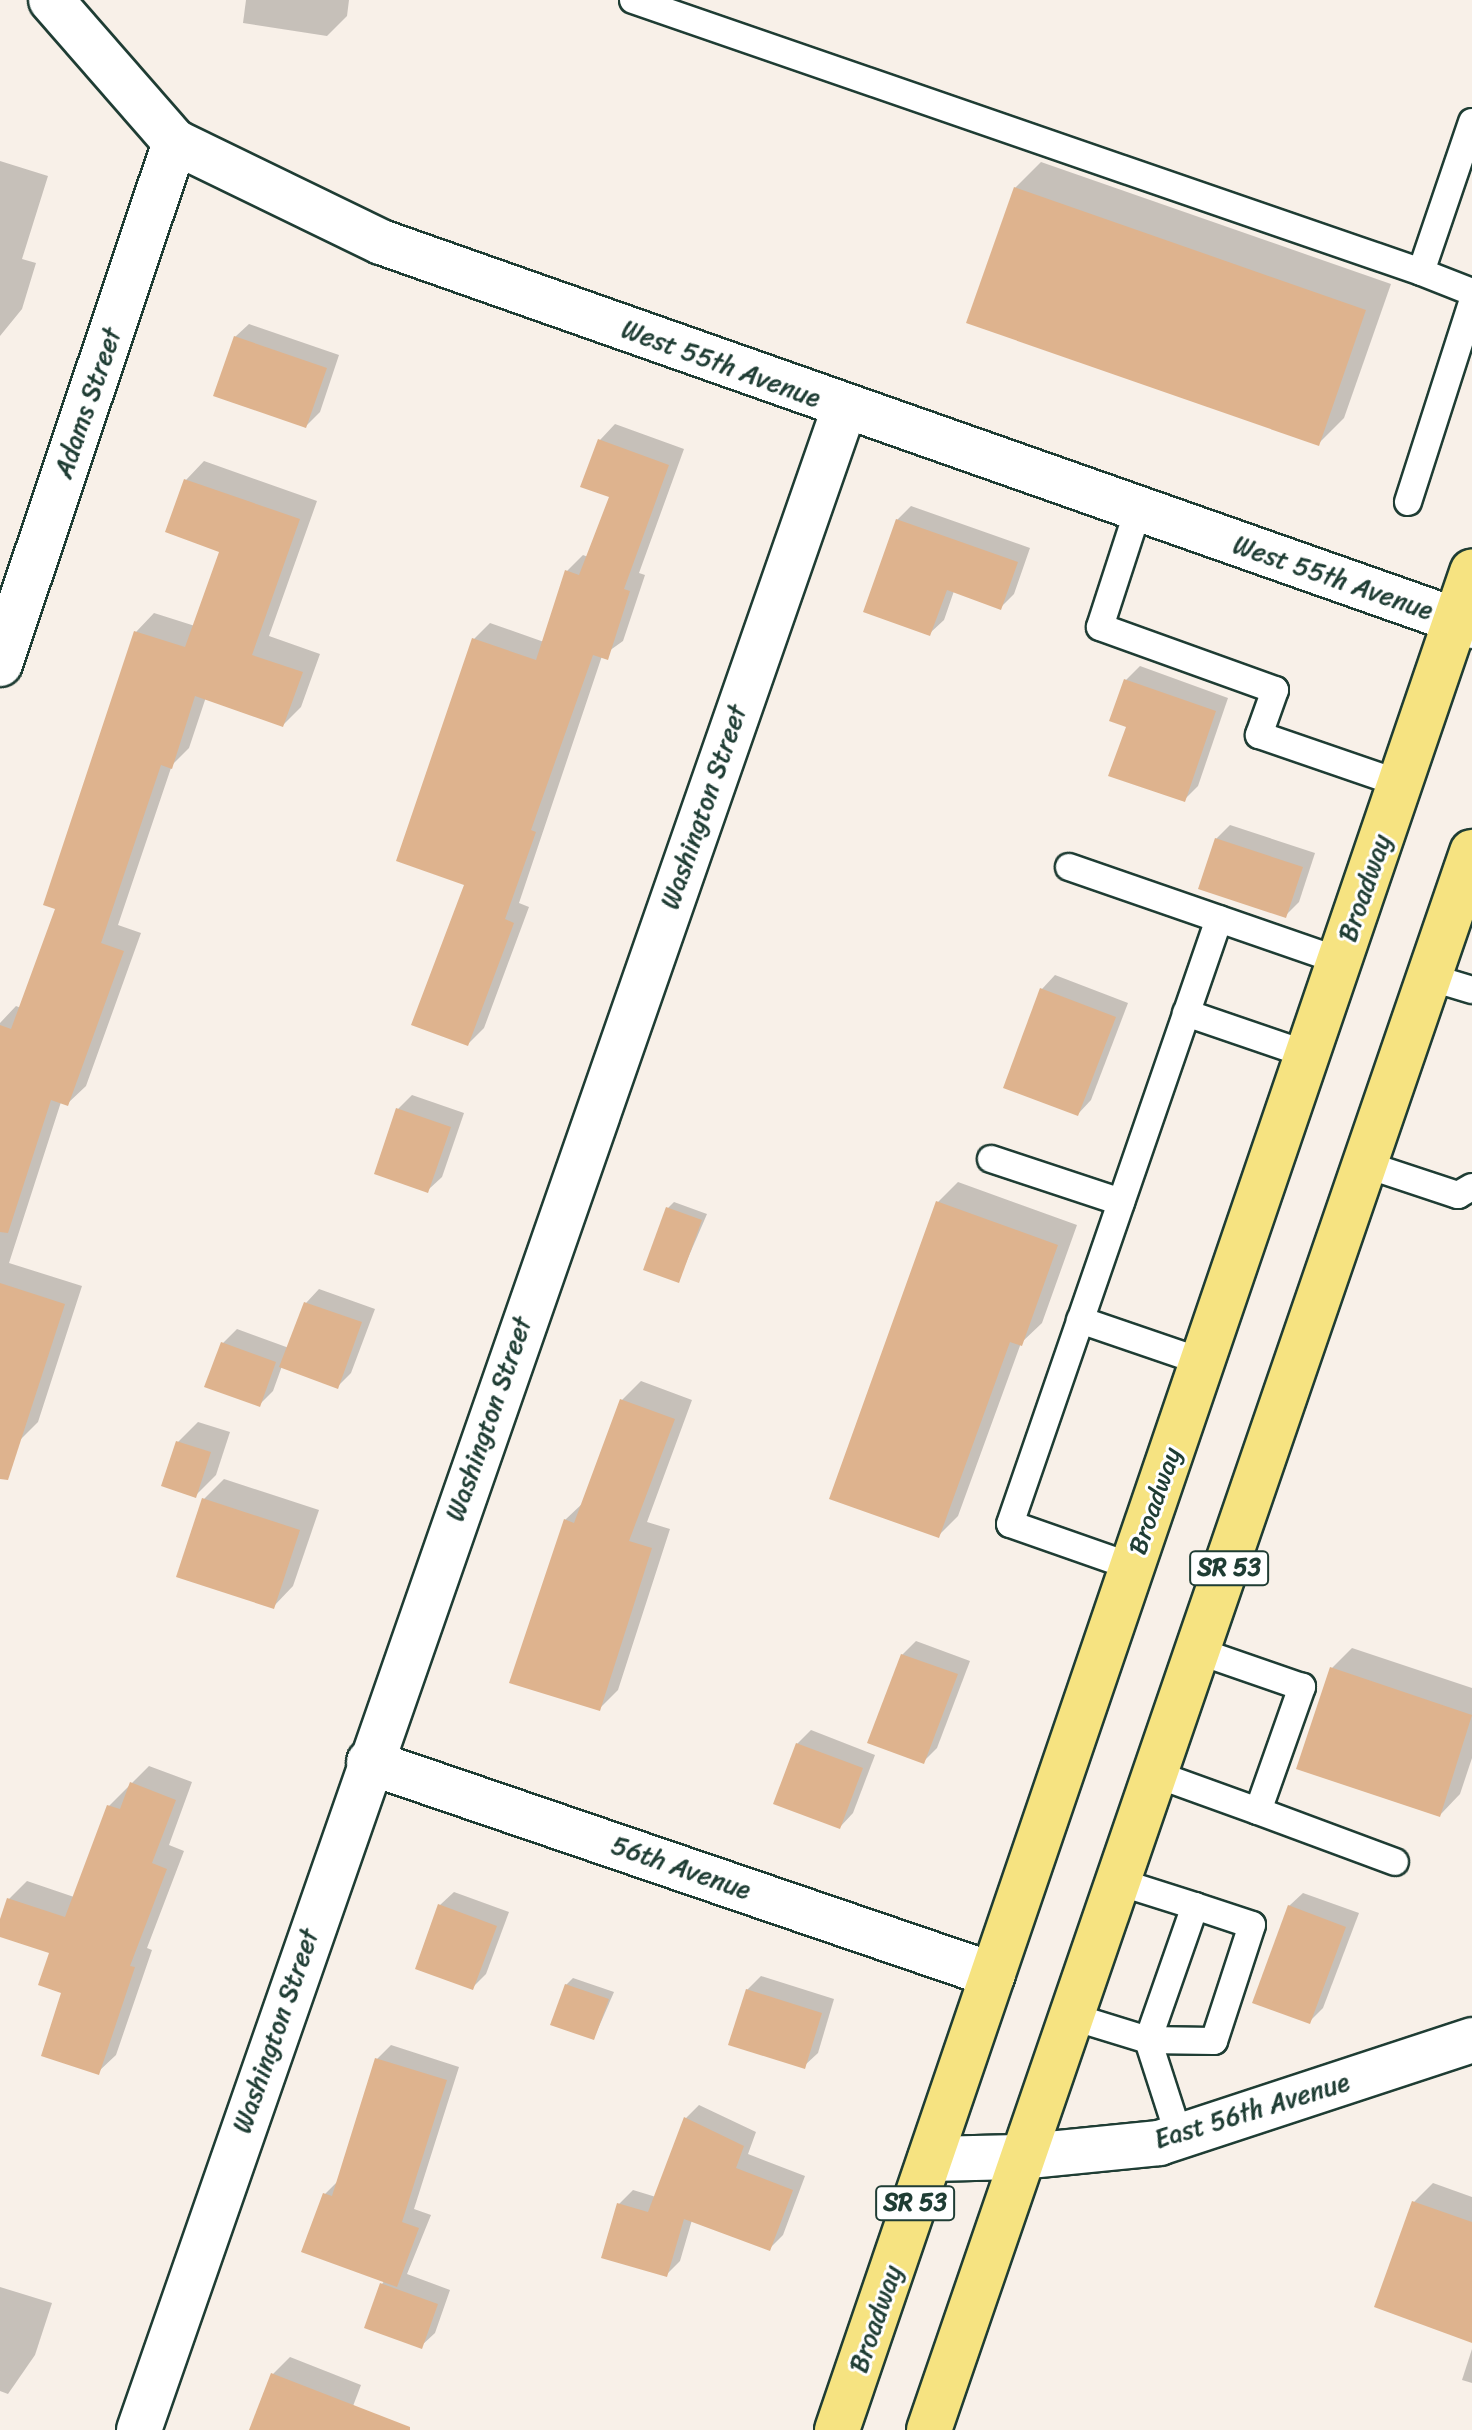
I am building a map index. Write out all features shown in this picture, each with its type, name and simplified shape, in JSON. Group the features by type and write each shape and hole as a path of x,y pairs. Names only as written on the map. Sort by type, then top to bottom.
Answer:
{"main road":[{"name":"Broadway","path":"837,2430 1401,784 1464,623 1472,572"},
{"name":"SR 53","path":"929,2430 1019,2157 1201,1652 1472,852"}],"street":[{"name":"West 55th Avenue","path":"51,0 175,142 381,242 844,409 1464,623"},
{"name":"Adams Street","path":"0,664 175,142"},
{"name":"Washington Street","path":"139,2430 369,1762 844,409"},
{"name":"56th Avenue","path":"369,1762 993,1975"},
{"name":"East 56th Avenue","path":"930,2159 1019,2157 1179,2136 1472,2040"}],"lane":[{"path":"633,0 1472,292"},
{"path":"1421,272 1472,122"},
{"path":"1408,502 1472,303"},
{"path":"1138,510 1100,627 1275,690 1259,735 1401,784"},
{"path":"1069,867 1341,961"},
{"path":"1133,1567 1010,1524 1219,919"},
{"path":"1429,977 1472,990"},
{"path":"1186,1013 1309,1055"},
{"path":"991,1159 1121,1202"},
{"path":"1364,1164 1458,1195 1472,1187"},
{"path":"1080,1320 1203,1362"},
{"path":"1201,1652 1302,1687 1258,1811"},
{"path":"1158,1775 1395,1862"},
{"path":"1070,2016 1148,2040 1214,2041 1252,1925 1119,1882"},
{"path":"1179,2136 1148,2040 1195,1906"}],"building":[{"path":"1014,187 1366,310 1319,446 966,323"},
{"path":"234,336 327,368 306,428 213,396"},
{"path":"598,439 669,465 624,589 630,591 608,660 593,655 531,830 536,832 505,919 514,923 468,1046 411,1025 464,885 396,861 472,638 536,660 565,570 579,575 609,497 580,487"},
{"path":"184,479 300,519 252,655 303,672 283,727 195,696 172,769 161,765 101,943 124,951 68,1106 51,1100 8,1233 0,1232 0,1025 11,1029 55,909 43,905 134,631 185,647 219,552 165,532"},
{"path":"896,519 1018,562 1001,610 947,590 930,636 863,612"},
{"path":"1124,679 1216,711 1185,802 1108,776 1126,727 1109,721"},
{"path":"1215,838 1303,867 1286,918 1198,889"},
{"path":"1040,988 1116,1017 1078,1116 1003,1088"},
{"path":"396,1108 451,1127 428,1193 374,1174"},
{"path":"936,1201 1058,1245 1022,1346 1010,1342 939,1538 829,1499"},
{"path":"666,1207 702,1220 679,1283 643,1270"},
{"path":"0,1283 65,1304 8,1480 0,1479"},
{"path":"304,1302 362,1322 338,1389 279,1367"},
{"path":"221,1342 276,1362 260,1407 204,1387"},
{"path":"620,1399 675,1419 629,1541 652,1548 600,1711 509,1683 564,1519 574,1523"},
{"path":"176,1441 211,1452 196,1498 161,1486"},
{"path":"202,1498 300,1530 274,1609 176,1577"},
{"path":"901,1654 958,1674 924,1764 867,1743"},
{"path":"1330,1667 1472,1715 1440,1817 1296,1769"},
{"path":"796,1743 863,1768 840,1829 773,1804"},
{"path":"130,1782 176,1800 152,1863 167,1869 130,1966 135,1967 99,2075 41,2056 61,1993 38,1985 49,1953 0,1937 0,1919 7,1898 65,1917 107,1805 120,1809"},
{"path":"438,1904 497,1926 473,1990 415,1969"},
{"path":"1288,1905 1346,1927 1310,2024 1252,2003"},
{"path":"565,1984 609,1999 594,2040 550,2025"},
{"path":"746,1989 822,2013 805,2069 728,2045"},
{"path":"375,2058 447,2080 402,2222 419,2228 397,2287 301,2252 323,2193 332,2196"},
{"path":"684,2117 744,2146 736,2168 793,2190 770,2251 684,2219 667,2277 601,2258 617,2203 648,2212"},
{"path":"1412,2201 1472,2222 1472,2343 1374,2307"},
{"path":"380,2283 438,2304 422,2349 364,2328"},
{"path":"271,2373 410,2427 410,2430 249,2430"}]}
